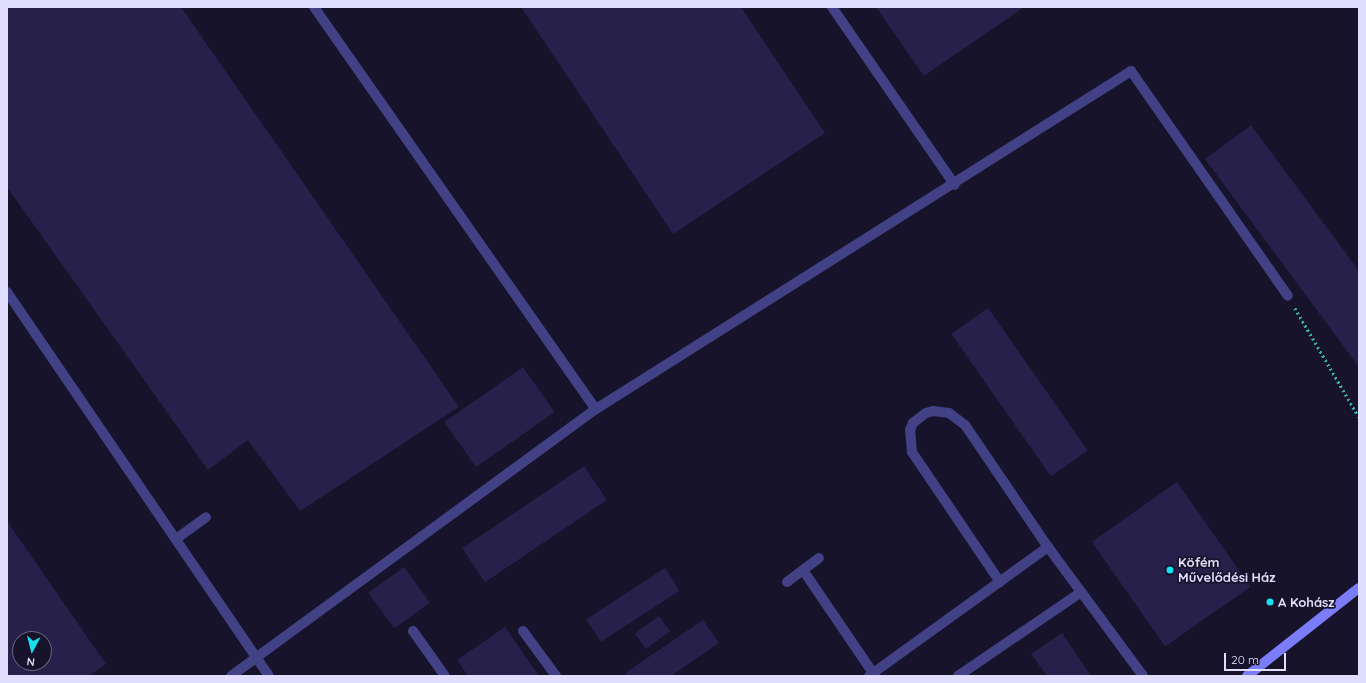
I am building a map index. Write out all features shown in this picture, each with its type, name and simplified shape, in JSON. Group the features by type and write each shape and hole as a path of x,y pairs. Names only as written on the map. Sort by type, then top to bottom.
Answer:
{"street":[{"path":"1247,676 1359,588"}],"lane":[{"path":"314,7 596,409"},
{"path":"832,7 955,185"},
{"path":"231,676 596,409 955,185 1131,71 1288,296"},
{"path":"7,292 269,676"},
{"path":"1000,582 912,452 910,430 918,418 933,411 940,411 956,417 965,425 1048,547 1143,676"},
{"path":"176,539 206,517"},
{"path":"803,570 872,675 1048,547"},
{"path":"787,582 819,558"},
{"path":"958,676 1081,592"},
{"path":"414,631 446,676"},
{"path":"523,631 556,676"}],"path":[{"path":"1288,296 1359,417"}],"building":[{"path":"7,7 181,7 459,407 300,511 248,440 208,470 7,187"},
{"path":"521,7 741,7 825,133 673,234"},
{"path":"876,7 1024,7 924,76"},
{"path":"1251,125 1359,271 1359,367 1205,159"},
{"path":"988,308 1088,451 1051,476 951,334"},
{"path":"523,367 555,412 476,467 444,422"},
{"path":"584,466 607,500 485,582 462,548"},
{"path":"1177,482 1250,587 1165,647 1092,542"},
{"path":"7,521 106,664 89,676 7,676"},
{"path":"404,567 430,603 394,628 368,593"},
{"path":"665,568 680,591 601,642 586,619"},
{"path":"659,616 670,631 646,649 635,634"},
{"path":"703,620 719,643 671,676 627,676 625,673"},
{"path":"505,627 539,676 468,676 457,660"},
{"path":"1062,633 1091,676 1047,676 1031,654"}],"place":[{"name":"Köfém Művelődési Ház","path":"1170,570"},
{"name":"A Kohász","path":"1270,602"}]}
